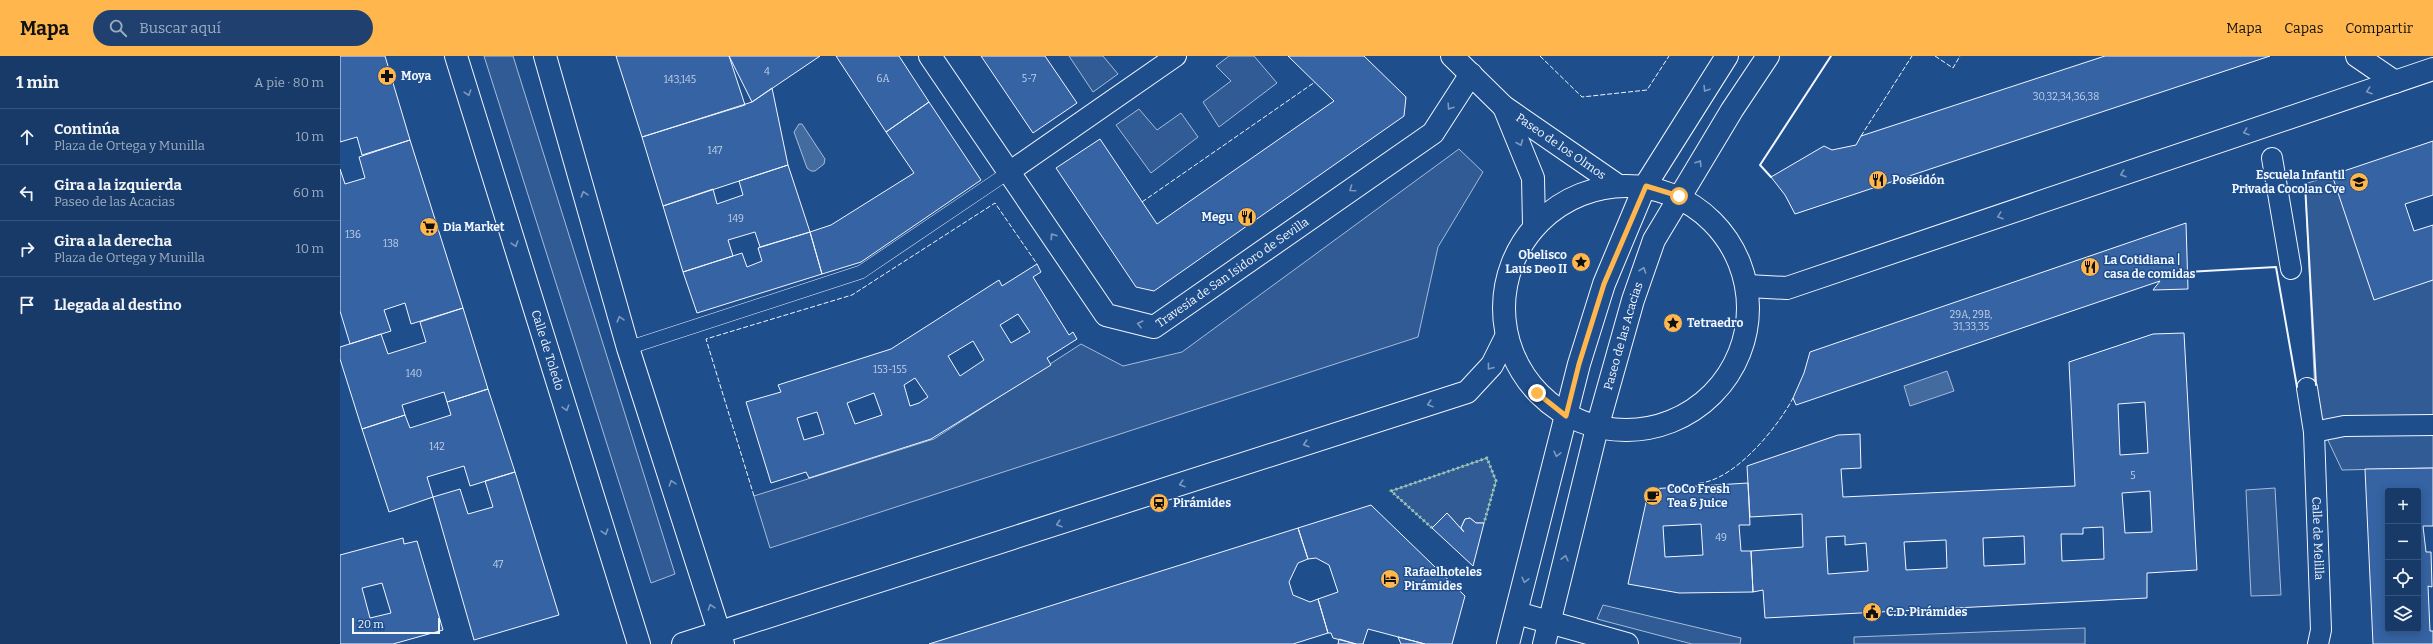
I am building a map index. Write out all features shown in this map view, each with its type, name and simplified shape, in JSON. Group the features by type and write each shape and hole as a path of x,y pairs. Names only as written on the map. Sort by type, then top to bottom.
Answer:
{"street":[{"name":"Calle de Toledo","path":"456,56 639,644"},
{"path":"545,56 628,348 721,638"},
{"name":"Travesía de San Isidoro de Sevilla","path":"930,56 1106,316 1154,328 1433,133 1471,74"},
{"path":"1009,172 1176,56"},
{"name":"Paseo de los Olmos","path":"1452,56 1504,107 1617,185"},
{"path":"1508,644 1579,364 1604,284 1646,186 1727,56"},
{"name":"Paseo de las Acacias","path":"1544,644 1596,428 1633,300 1654,240 1679,196 1768,56"},
{"path":"2357,56 2395,82"},
{"path":"1748,286 1787,288 2433,69"},
{"name":"Paseo de los Olmos","path":"1504,107 1532,178 1534,225"},
{"path":"2272,158 2291,269"},
{"path":"1617,185 1646,186 1679,196 1711,218 1735,249 1748,286 1745,343 1723,385 1688,415 1643,430 1596,428 1566,416 1537,393 1518,367 1506,337 1502,308 1506,278 1517,250 1534,225 1561,204 1617,185"},
{"path":"683,644 721,638 1467,392 1492,365 1506,337"},
{"name":"Calle de Melilla","path":"2307,388 2314,432 2321,630 2318,644"},
{"path":"2314,432 2344,426 2433,425"},
{"path":"1517,613 1628,644"}],"lane":[{"path":"628,348 861,272 1009,172"}],"shaded area":[{"path":"484,56 513,56 675,574 651,583"},
{"path":"1069,56 1103,56 1118,74 1093,92"},
{"path":"1229,56 1254,56 1277,83 1219,127 1203,102 1231,81 1216,66"},
{"path":"1139,109 1157,130 1181,113 1198,137 1151,173 1116,125"},
{"path":"799,124 802,124 825,159 824,164 815,171 811,171 807,168 794,132"},
{"path":"1459,149 1483,172 1438,247 1418,337 770,548 754,496 934,439 1081,344 1123,366 1182,352"},
{"path":"2332,175 2433,280 2433,468 2342,470 2316,415 2305,184"},
{"path":"1947,371 1954,391 1910,406 1904,386"},
{"path":"1487,458 1496,481 1484,523 1476,523 1470,518 1465,519 1461,527 1464,532 1447,513 1432,528 1391,491"},
{"path":"2275,488 2281,595 2251,596 2246,490"},
{"path":"1603,605 1741,638 1740,644 1692,644 1597,619"},
{"path":"2085,628 2085,644 1854,644 1854,637"}],"building":[{"path":"340,56 385,56 410,140 362,155 357,137 340,142"},
{"path":"616,56 729,56 745,105 642,137"},
{"path":"729,56 820,56 752,102"},
{"path":"836,56 899,56 929,102 886,132"},
{"path":"981,56 1045,56 1077,103 1033,133"},
{"path":"1288,56 1364,56 1406,97 1404,116 1154,291 1136,287 1056,168 1100,139 1157,224 1334,101"},
{"path":"2105,56 2270,56 1795,214 1785,195 1771,177 1824,146 1832,150 1856,145 1861,136"},
{"path":"772,88 788,165 663,206 642,137 752,102"},
{"path":"929,102 981,180 861,262 822,274 810,232 831,225 914,173 886,132"},
{"path":"410,140 463,308 411,324 405,303 384,310 391,331 350,344 340,311 340,169 345,184 365,178 359,157"},
{"path":"2433,141 2433,195 2405,204 2414,231 2433,225 2433,280 2374,300 2332,175"},
{"path":"788,165 810,232 760,247 755,232 728,240 733,256 683,272 663,206 713,189 717,204 743,195 739,181"},
{"path":"2186,223 2188,289 2153,290 2160,281 1796,405 1793,398 1804,373 1810,352"},
{"path":"810,232 822,274 697,313 683,272 742,253 747,267 762,261 758,248"},
{"path":"1037,264 1041,272 1033,277 1069,335 1073,332 1077,339 1047,358 1051,365 931,439 809,478 806,472 771,483 746,402 781,392 778,385 891,349 999,280 1002,286","holes":["1018,314 1030,332 1011,343 1000,325","973,341 984,360 960,376 948,356","915,378 928,397 919,403 910,406 904,385","874,393 882,415 855,424 847,403","817,412 824,434 804,440 797,418"]},
{"path":"463,308 488,389 447,402 444,392 402,405 405,415 362,429 340,359 340,347 381,334 388,354 426,342 420,322"},
{"path":"2184,333 2197,570 2147,573 2147,598 1765,618 1763,590 1753,592 1751,551 1803,547 1802,514 1750,517 1747,466 1838,435 1860,434 1861,468 1841,469 1843,497 2075,486 2069,362 2153,334","holes":["2145,402 2148,453 2120,455 2118,404","2150,491 2152,532 2125,533 2122,493","2103,527 2104,559 2062,561 2061,534 2083,534 2083,528","1845,536 1845,545 1866,543 1868,571 1828,574 1826,537","2024,536 2025,564 1984,566 1983,538","1946,540 1947,568 1906,570 1904,542"]},
{"path":"488,389 515,472 470,486 464,466 427,477 433,497 389,512 362,429 405,415 410,428 451,415 447,402"},
{"path":"2433,468 2433,526 2423,526 2426,552 2431,552 2432,587 2428,586 2430,631 2433,631 2433,644 2373,644 2365,469"},
{"path":"515,472 559,615 474,640 433,497 460,489 468,514 493,507 485,481"},
{"path":"1748,483 1750,525 1739,525 1741,551 1751,551 1753,592 1679,593 1628,584 1649,489","holes":["1701,524 1703,555 1665,557 1663,526"]},
{"name":"Rafaelhoteles Pirámides","path":"1371,505 1465,596 1452,644 1425,644 1368,629 1363,644 1356,644 1333,638 1331,633 1328,633 1318,599 1338,592 1329,565 1316,558 1308,559 1298,528"},
{"path":"1447,513 1464,532 1461,528 1465,519 1470,518 1476,523 1484,523 1473,566 1432,528"},
{"path":"1298,528 1308,559 1298,563 1289,582 1293,595 1310,602 1318,599 1328,633 1293,644 929,644"},
{"path":"403,538 404,544 417,541 443,630 393,644 340,644 340,555","holes":["382,583 391,613 370,618 362,588"]},
{"path":"1398,637 1425,644 1401,644"},
{"path":"1339,639 1356,644 1338,644"}],"hedge":[{"path":"1432,528 1391,491 1487,458 1496,481 1484,523"}],"fence":[{"path":"1540,56 1582,97 1647,90 1669,56"},
{"path":"1861,136 1912,56"},
{"path":"1935,56 1953,68 1960,56"},
{"path":"1142,202 1315,82"},
{"path":"754,496 706,339 852,295 995,203 1037,264"},
{"path":"1699,483 1712,480 1726,473 1754,451 1777,423 1793,398"}],"wall":[{"path":"1771,177 1760,165 1831,56"},
{"path":"2305,184 2316,385"},
{"path":"2187,272 2276,267 2297,387"}],"place":[{"name":"Moya","path":"387,76"},
{"name":"Poseidón","path":"1878,180"},
{"name":"Escuela Infantil Privada Cocolan Cve","path":"2359,182"},
{"name":"Megu","path":"1247,217"},
{"name":"Dia Market","path":"429,227"},
{"name":"Obelisco Laus Deo II","path":"1581,262"},
{"name":"La Cotidiana | casa de comidas","path":"2090,267"},
{"name":"Tetraedro","path":"1673,323"},
{"name":"CoCo Fresh Tea & Juice","path":"1653,496"},
{"name":"Pirámides","path":"1159,503"},
{"name":"Rafaelhoteles Pirámides","path":"1390,579"},
{"name":"C.D. Pirámides","path":"1872,612"}],"route":[{"path":"1537,393 1566,416 1579,364 1604,284 1646,186 1679,196"}]}
